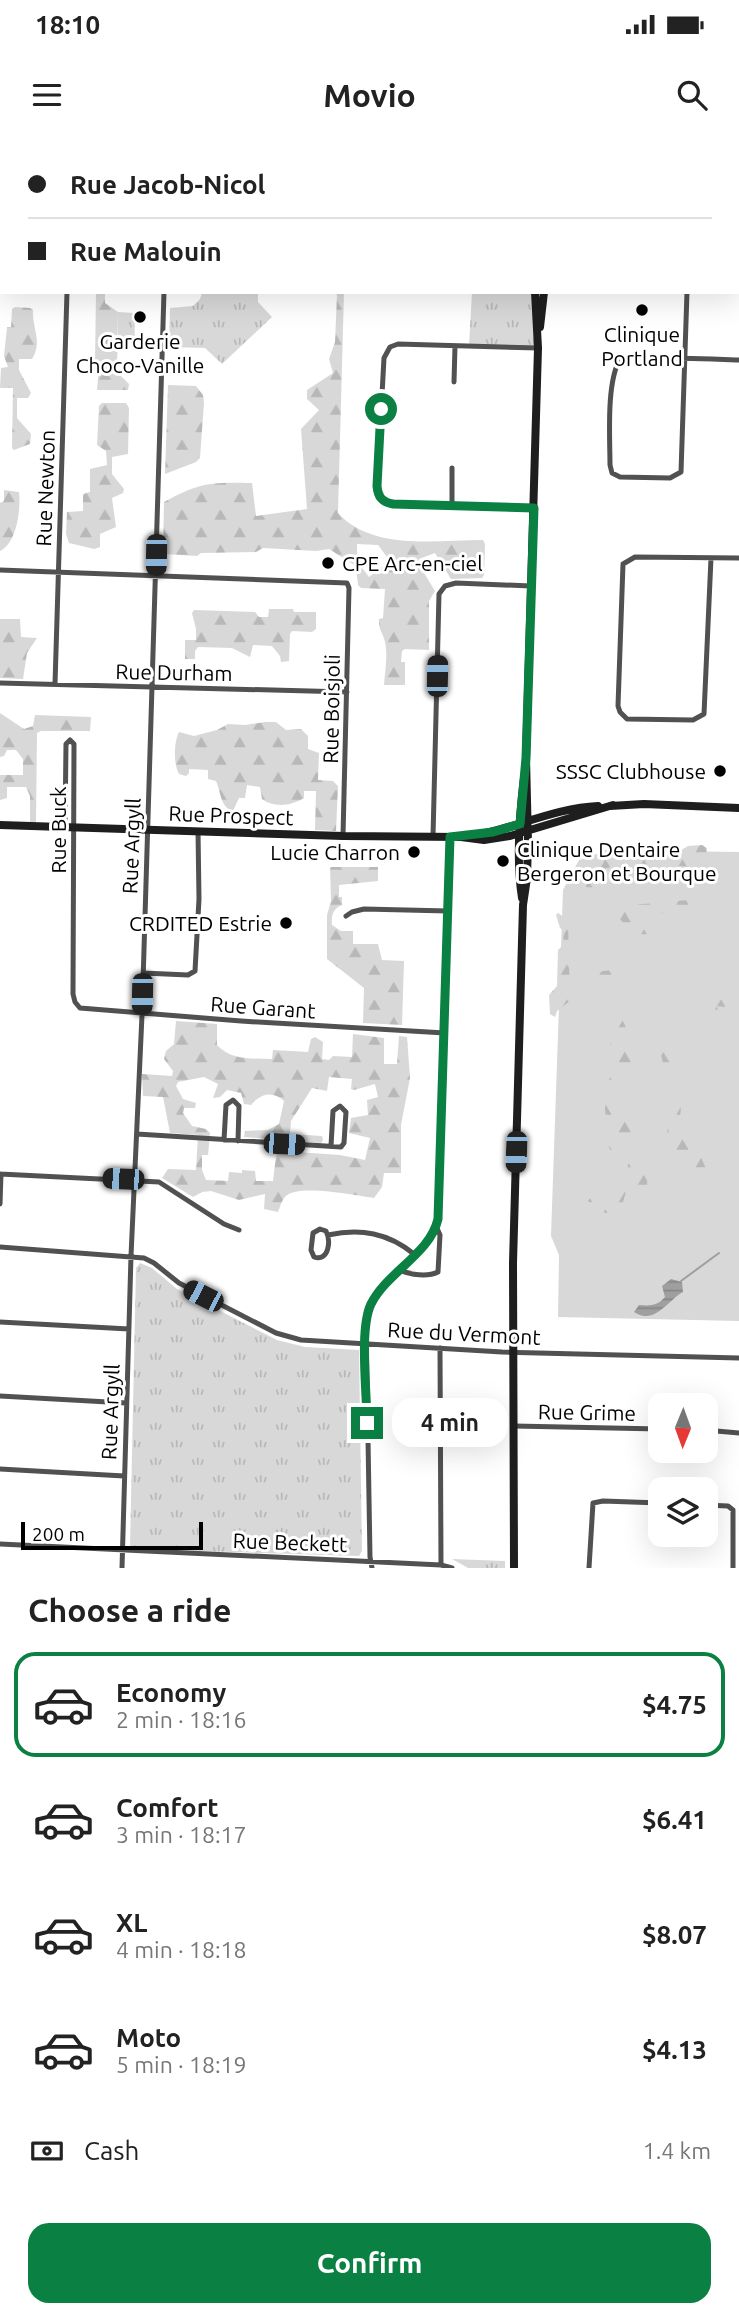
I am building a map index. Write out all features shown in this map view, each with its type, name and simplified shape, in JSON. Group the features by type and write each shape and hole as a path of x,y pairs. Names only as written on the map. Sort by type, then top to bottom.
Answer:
{"street":[{"name":"Rue Newton","path":"55,684 67,294"},
{"name":"Rue Argyll","path":"122,1568 164,294"},
{"path":"514,1568 513,1263 523,905 527,878 524,827 533,586 538,344 535,294"},
{"path":"538,344 544,294"},
{"path":"687,294 686,358 681,472 670,478 620,477 612,473 611,404 616,367 620,359 630,357 686,358 739,360"},
{"path":"534,508 387,503 380,498 377,486 386,352 390,347 398,344 538,344"},
{"path":"454,382 455,346"},
{"path":"452,468 452,505"},
{"path":"711,558 706,708 701,718 627,719 620,712 622,568 626,560 635,557 739,558"},
{"path":"0,570 156,576"},
{"name":"Rue Boisjoli","path":"156,576 347,583 343,836"},
{"path":"433,837 439,594 445,586 456,583 533,586"},
{"name":"Rue Durham","path":"0,683 347,692"},
{"name":"Rue Buck","path":"69,827 74,744 70,740 66,744 73,994 80,1008"},
{"name":"Rue Prospect","path":"0,825 461,837 524,827 613,806 644,804 739,808"},
{"path":"143,973 188,975 195,971 198,831"},
{"path":"370,1566 366,1321 371,1305 429,1238 436,1227 439,1214 450,837"},
{"path":"346,916 364,909 448,911"},
{"name":"Rue Garant","path":"80,1008 142,1015 445,1033"},
{"path":"224,1140 226,1105 233,1100 239,1106 238,1141"},
{"path":"137,1134 341,1147 344,1143 346,1112 340,1106 333,1111 331,1146"},
{"path":"0,1204 0,1174 133,1180 165,1185 224,1224 239,1230"},
{"path":"400,1270 408,1274 434,1275 438,1272 440,1235 436,1227"},
{"path":"328,1235 325,1256 321,1259 314,1257 311,1250 313,1233 320,1229 328,1235 381,1235 391,1238 414,1254"},
{"name":"Rue du Vermont","path":"0,1247 131,1256 150,1260 179,1283 285,1337 312,1341 514,1352 739,1358"},
{"path":"0,1322 129,1329"},
{"path":"440,1348 441,1565"},
{"path":"0,1395 126,1403"},
{"name":"Rue Grime","path":"514,1426 648,1429"},
{"path":"718,1431 739,1433"},
{"path":"0,1469 124,1476"},
{"path":"589,1568 593,1503 648,1503"},
{"path":"718,1506 728,1506 733,1510 733,1568"},
{"name":"Rue Beckett","path":"0,1544 370,1566 441,1565 452,1568"}],"green space":[{"path":"96,294 105,294 105,303 118,312 117,372 129,384 128,390 97,390 99,367 95,362"},
{"path":"202,294 258,294 258,302 272,317 222,364 205,348 169,347 170,308 193,306"},
{"path":"336,294 344,294 338,513 352,525 386,538 406,541 483,540 485,544 482,578 451,579 435,553 419,559 418,563 435,591 429,601 429,650 402,651 405,685 384,685 386,647 379,619 383,618 385,589 361,588 358,585 356,566 329,549 316,551 263,548 256,552 201,553 197,556 163,552 164,502 197,487 216,483 252,483 256,516 307,509 301,429 319,410 307,399 307,390 333,373 329,359 335,342","holes":["357,544 378,545 390,561 369,577 357,561"]},
{"path":"472,294 535,294 538,348 469,346"},
{"path":"15,307 33,310 37,347 32,359 19,359 19,370 31,393 28,398 17,398 17,418 31,434 30,444 14,450 13,388 0,388 1,368 8,367 4,356 7,327 11,327 12,309"},
{"path":"118,312 134,313 135,339 118,339"},
{"path":"168,385 196,386 203,395 204,403 200,458 165,474"},
{"path":"102,403 126,403 129,408 128,454 112,457 112,474 124,489 123,493 112,498 116,527 100,534 100,547 94,549 69,543 66,534 67,512 83,511 83,494 90,492 90,469 107,465 106,451 97,445 99,406"},
{"path":"4,490 19,492 19,507 14,533 6,547 0,551 0,503 4,501"},
{"path":"269,609 316,612 316,629 312,632 292,631 290,634 289,661 281,662 272,646 253,645 250,657 232,648 198,647 195,659 185,659 185,640 196,640 192,613 194,610 255,612 259,617 268,617"},
{"path":"0,619 20,619 21,637 37,638 27,653 23,679 0,678"},
{"path":"0,713 24,729 33,726 35,715 91,717 90,731 37,733 36,822 30,822 30,796 26,787 7,787 7,798 0,800 0,775 23,775 23,759 16,750 7,750 4,756 0,757"},
{"path":"276,722 286,730 301,729 308,736 308,749 319,753 318,780 333,781 338,786 336,831 315,830 316,791 304,791 304,798 299,801 277,805 262,799 260,787 247,785 245,798 239,798 233,811 223,803 216,781 208,779 208,770 189,769 186,776 179,774 175,753 179,732 194,736 228,724"},
{"path":"702,845 707,848 705,862 696,867 633,863 591,871 589,864 613,851 678,852 688,846"},
{"path":"601,850 739,852 739,1321 558,1317 559,1255 551,1236 563,890 579,860 602,852"},
{"path":"330,867 378,867 378,881 339,885 342,905 333,913 332,925 341,931 353,931 353,944 378,944 382,960 404,961 402,1025 363,1023 364,988 327,959 327,915 331,901"},
{"path":"590,877 605,878 605,886 602,889 604,896 597,896 593,903 586,886"},
{"path":"689,900 696,911 678,907 652,919 653,923 665,930 664,934 639,934 620,919 596,918 600,908 618,912 632,905"},
{"path":"558,913 568,920 570,1001 557,1011 555,1017 550,1014 549,995 557,986 558,950 563,945 564,931 560,928 556,915"},
{"path":"631,967 631,970 614,976 610,991 606,992 596,977 598,972"},
{"path":"708,991 724,993 727,1002 725,1007 717,1006 720,1026 707,1020 702,1002"},
{"path":"615,1012 629,1035 635,1060 636,1081 635,1088 622,1084 615,1093 619,1100 624,1098 631,1101 634,1130 630,1147 621,1144 617,1146 614,1164 611,1161 605,1109 607,1087 613,1067 609,1029"},
{"path":"176,1021 217,1024 217,1045 235,1056 272,1059 273,1050 308,1052 311,1039 315,1037 323,1042 322,1059 329,1060 333,1056 352,1057 353,1034 384,1038 384,1064 397,1064 399,1036 407,1037 410,1078 401,1125 401,1173 384,1173 382,1187 374,1198 302,1191 285,1197 278,1212 264,1209 265,1194 239,1200 211,1191 193,1197 162,1178 168,1169 196,1170 198,1135 170,1133 163,1097 143,1096 142,1074 172,1076 173,1071 164,1059 166,1051 174,1044","holes":["204,1077 218,1084 213,1098 220,1097 227,1090 241,1093 244,1104 251,1105 266,1095 275,1095 284,1101 279,1124 268,1130 245,1131 244,1137 321,1143 322,1136 290,1134 291,1121 312,1088 327,1091 329,1077 352,1079 351,1089 354,1090 375,1084 378,1097 367,1100 368,1115 351,1118 349,1133 370,1138 365,1160 340,1155 282,1151 276,1156 273,1181 256,1181 255,1171 242,1170 242,1173 229,1172 228,1181 206,1180 202,1170 202,1155 208,1155 210,1133 206,1129 192,1126 183,1113 184,1108 195,1108 196,1103 183,1099 176,1086 178,1082"]},
{"path":"669,1042 675,1051 672,1069 680,1104 678,1122 689,1130 714,1187 698,1171 693,1177 667,1137 670,1090 661,1055"},
{"path":"636,1163 647,1180 648,1196 642,1197 629,1190 623,1202 607,1213 600,1212 588,1201 590,1198 598,1200 612,1196 622,1186 628,1164"},
{"path":"140,1263 152,1268 177,1289 277,1340 305,1347 359,1350 362,1551 359,1556 130,1547 136,1268"},
{"path":"452,1559 505,1561 505,1568 468,1568"}],"shaded area":[{"path":"671,1279 682,1282 683,1292 654,1314 648,1316 634,1312 639,1305 653,1305 662,1300 665,1297 662,1286"}],"waterway":[{"path":"681,1281 719,1253"}],"place":[{"name":"Clinique Portland","path":"642,310"},
{"name":"Garderie Choco-Vanille","path":"140,317"},
{"name":"CPE Arc-en-ciel","path":"328,563"},
{"name":"SSSC Clubhouse","path":"720,771"},
{"name":"Lucie Charron","path":"414,852"},
{"name":"Clinique Dentaire Bergeron et Bourque","path":"503,861"},
{"name":"CRDITED Estrie","path":"286,923"}],"route":[{"path":"367,1423 366,1321 371,1305 376,1296 429,1238 438,1219 450,837 493,832 520,824 526,758 533,586 534,508 393,504 380,498 377,486 381,409"}]}
